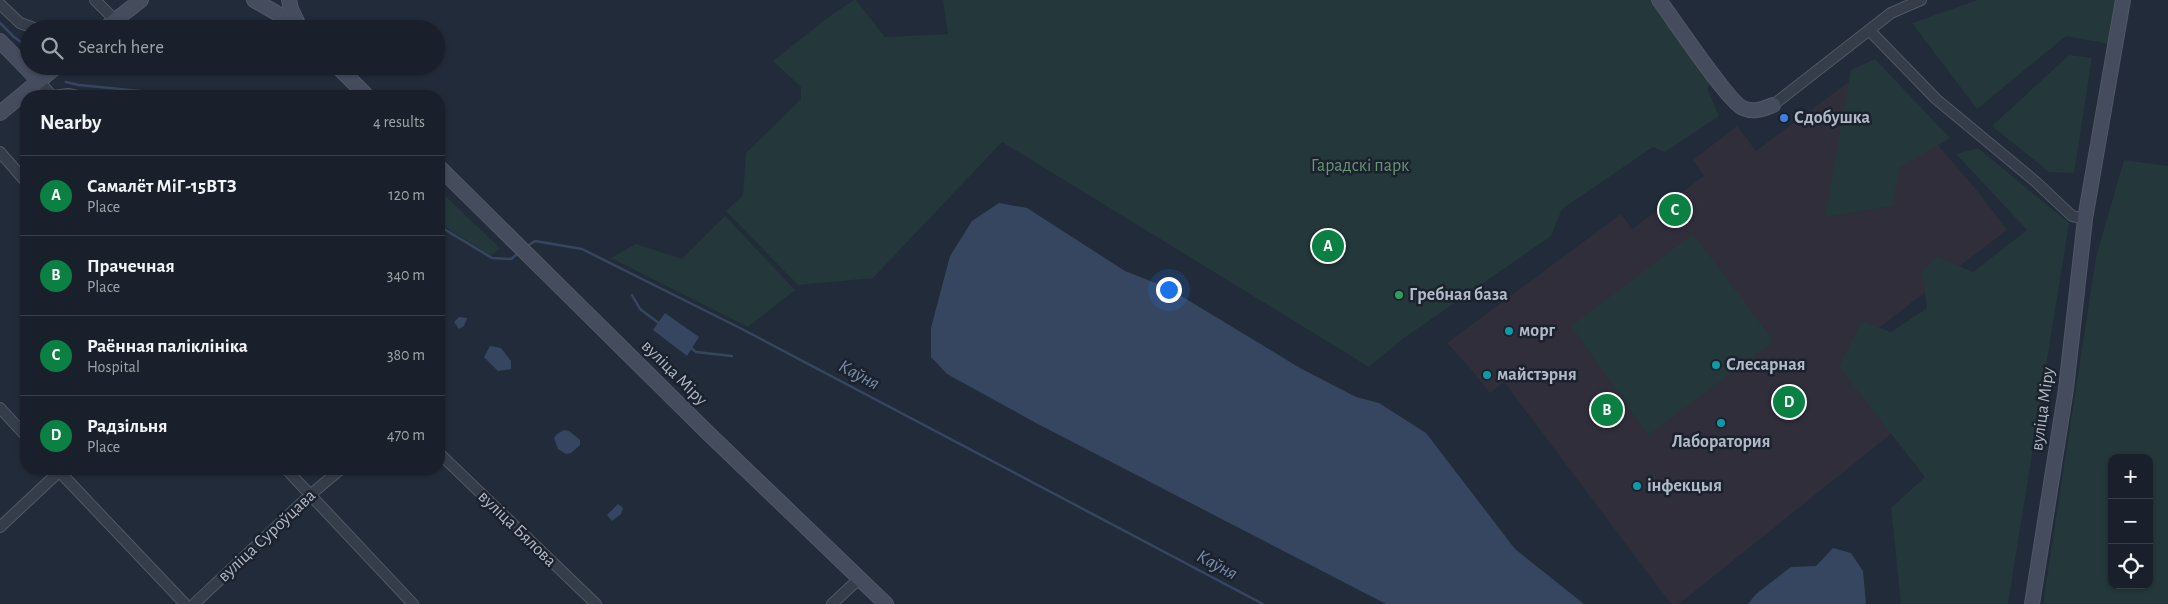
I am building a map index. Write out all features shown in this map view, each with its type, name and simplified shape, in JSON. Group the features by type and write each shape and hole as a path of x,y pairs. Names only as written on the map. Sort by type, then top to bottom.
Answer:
{"main road":[{"path":"115,20 141,0"},
{"path":"254,0 287,20"},
{"path":"289,0 295,20"},
{"path":"1659,0 1740,108 1752,111 1773,105"},
{"name":"вуліца Міру","path":"2032,604 2066,389 2085,219 2123,0"},
{"path":"0,41 20,59"},
{"path":"39,75 42,78"},
{"path":"28,90 46,75"},
{"path":"346,75 361,90"},
{"path":"0,113 20,96"},
{"name":"вуліца Міру","path":"445,173 708,433 886,604"}],"street":[{"path":"95,0 108,20"},
{"path":"1773,105 1891,13 1920,0"},
{"path":"0,4 20,23"},
{"path":"1869,30 1936,99 2036,182 2072,216 2085,219"},
{"path":"42,78 49,90"},
{"path":"0,152 20,175"},
{"path":"0,408 20,430"},
{"name":"вуліца Бялова","path":"445,459 596,604"},
{"path":"0,527 55,475"},
{"path":"65,475 185,604"},
{"path":"292,475 413,604"},
{"name":"вуліца Суроўцава","path":"194,604 334,475"},
{"path":"832,604 860,578"}],"shaded area":[{"path":"1870,66 1980,194 2007,230 1872,333 1927,405 1679,604 1671,604 1504,382 1490,393 1447,343 1621,214 1632,229 1704,176 1693,160 1737,126 1756,151"}],"green space":[{"name":"Гарадскі парк","path":"856,0 885,37 948,34 943,0 1655,0 1713,81 1707,88 1719,116 1665,152 1653,147 1562,209 1551,236 1404,338 1369,367 1002,142 873,278 798,285 726,211 743,195 746,153 801,99 801,87 773,61 830,16"},
{"path":"1978,0 2117,0 2109,44 2066,36 1977,109 1912,23"},
{"path":"2069,55 2092,58 2074,173 2049,172 1992,126"},
{"path":"1875,59 1950,138 1899,168 1893,206 1825,217 1851,70"},
{"path":"1978,148 2069,223 2008,604 1901,604 1891,508 1925,477 1839,367 1862,321 1891,332 1927,308 1922,272 1937,256 1973,272 2027,230 1956,154"},
{"path":"2124,160 2168,166 2168,604 2043,604 2096,257"},
{"path":"445,196 500,248 491,256 445,227"},
{"path":"725,216 795,290 748,327 611,258 636,244 682,259"},
{"path":"1693,234 1774,341 1648,435 1571,326"}],"water":[{"path":"999,203 1027,208 1125,271 1168,288 1300,368 1356,397 1379,403 1426,433 1515,549 1584,604 1386,604 1036,423 947,374 931,357 931,328 950,256 972,221"},
{"path":"665,313 699,337 687,356 653,330"},
{"path":"459,317 467,318 464,326 459,329 454,322"},
{"path":"490,346 501,348 511,361 511,369 498,371 484,357"},
{"path":"564,430 569,431 580,440 580,445 571,453 566,454 558,449 554,438"},
{"path":"618,504 623,508 621,514 612,521 607,515"},
{"path":"1833,548 1851,553 1863,571 1866,604 1748,604 1756,594 1791,567 1816,566"}],"waterway":[{"name":"Каўня","path":"0,23 20,41"},
{"name":"Каўня","path":"66,82 130,90"},
{"name":"Каўня","path":"445,230 492,258 511,259 520,252"},
{"name":"Каўня","path":"526,247 535,241 582,249 742,329 1263,604"},
{"path":"632,295 640,309 660,324"},
{"path":"690,347 696,352 732,356"}],"place":[{"name":"Сдобушка","path":"1784,118"},
{"name":"Раённая паліклініка","path":"1675,210"},
{"name":"Самалёт МіГ-15ВТЗ","path":"1328,246"},
{"name":"Гребная база","path":"1399,295"},
{"name":"морг","path":"1509,331"},
{"name":"Слесарная","path":"1716,365"},
{"name":"майстэрня","path":"1487,375"},
{"name":"Радзільня","path":"1789,402"},
{"name":"Прачечная","path":"1607,410"},
{"name":"Лаборатория","path":"1721,423"},
{"name":"інфекцыя","path":"1637,486"}]}
